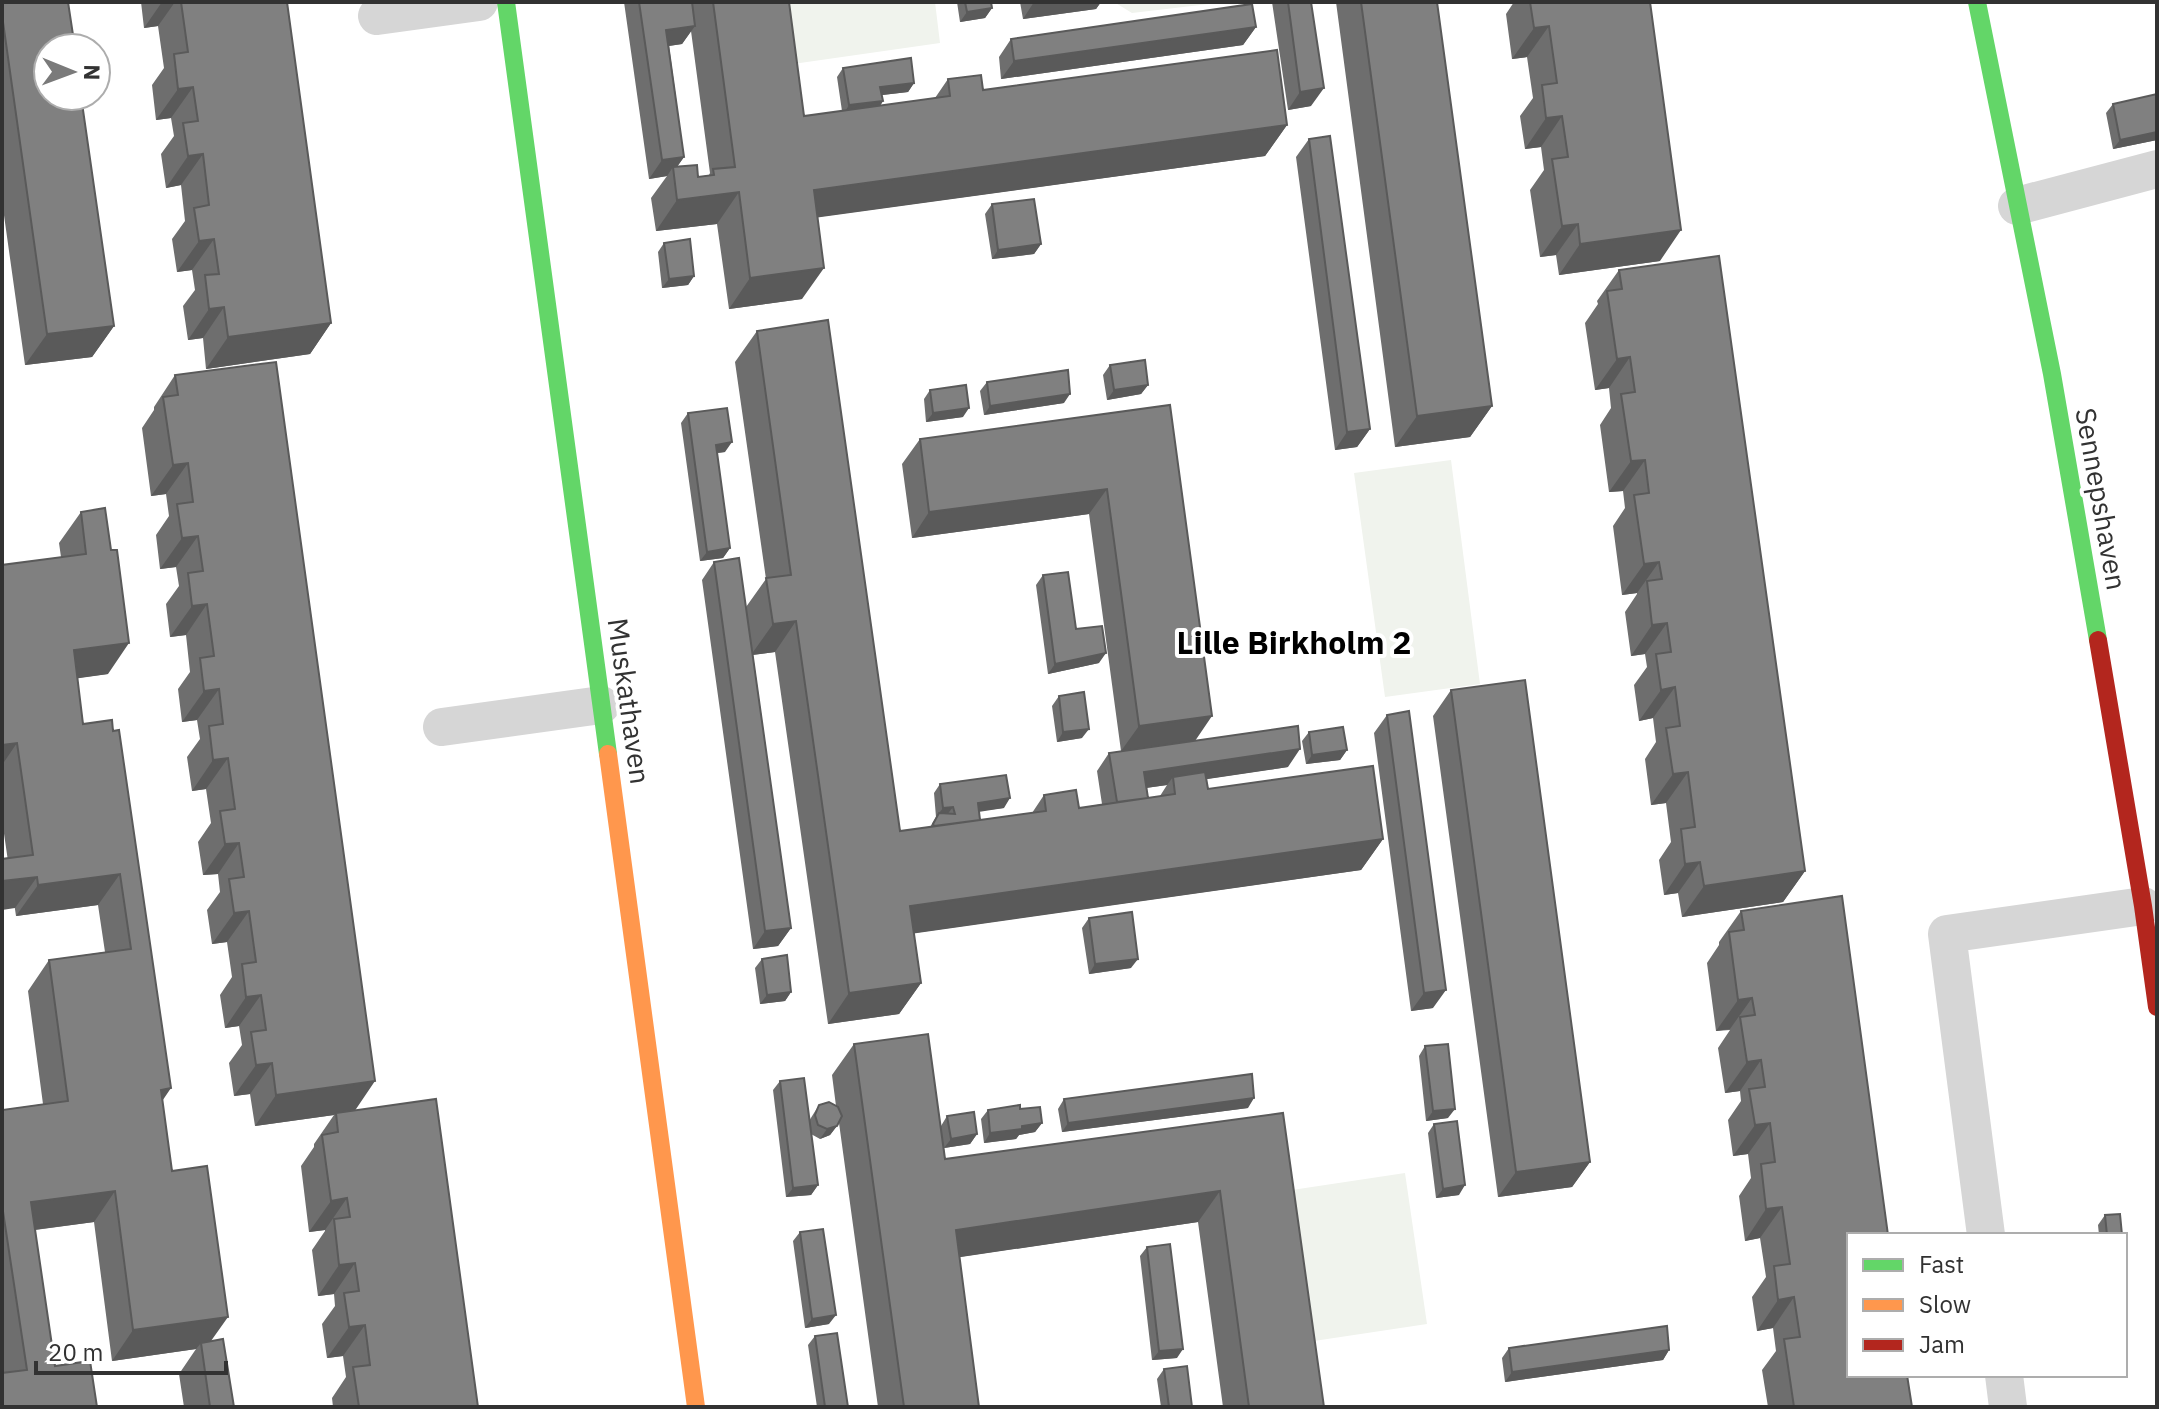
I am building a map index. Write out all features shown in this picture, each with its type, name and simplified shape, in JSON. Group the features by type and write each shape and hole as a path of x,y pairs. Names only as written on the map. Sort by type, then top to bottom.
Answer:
{"street":[{"name":"Muskathaven","path":"506,2 696,1407"},
{"name":"Sennepshaven","path":"1977,2 2052,374 2143,906 2157,1007"}],"lane":[{"path":"377,16 479,2"},
{"path":"2017,206 2157,169"},
{"path":"442,727 601,705"},
{"path":"1986,1233 1947,934 2143,906"},
{"path":"2004,1377 2008,1407"}],"shaded area":[{"path":"777,2 935,2 940,43 786,65"},
{"path":"1114,2 1226,2 1132,13"},
{"path":"1451,460 1480,684 1385,697 1354,473"},
{"path":"1405,1173 1427,1324 1314,1341 1292,1190"}],"building":[{"path":"2,2 68,2 73,32 32,32 32,112 83,112 114,326 47,334"},
{"path":"181,2 287,2 331,323 228,337 224,307 209,309 205,275 219,274 214,239 199,241 194,208 209,205 203,154 188,156 183,123 198,121 193,87 178,89 174,54 188,52"},
{"path":"639,2 692,2 695,26 666,30 684,157 662,160"},
{"path":"713,2 789,2 804,116 950,96 948,79 981,75 983,90 1277,50 1287,125 814,190 824,268 750,278 739,192 677,200 673,167 697,165 698,177 714,175 713,169 735,167"},
{"path":"965,2 991,2 992,8 967,12"},
{"path":"1288,2 1311,2 1324,88 1300,92"},
{"path":"1361,2 1437,2 1492,406 1417,416"},
{"path":"1530,2 1650,2 1681,230 1580,244 1578,224 1562,226 1552,159 1568,157 1562,116 1546,118 1542,85 1557,83 1549,26 1534,28"},
{"path":"1252,4 1256,27 1014,61 1011,39"},
{"path":"911,58 914,83 880,87 883,101 849,105 843,68"},
{"path":"2157,94 2157,132 2120,140 2113,104"},
{"path":"1330,136 1370,429 1347,432 1309,139"},
{"path":"1034,199 1041,244 998,250 992,204"},
{"path":"690,239 694,276 669,279 664,243"},
{"path":"1719,256 1805,871 1704,886 1700,862 1685,864 1681,829 1695,827 1688,772 1673,774 1666,728 1680,726 1675,687 1661,690 1656,654 1671,652 1667,623 1652,625 1647,581 1662,579 1659,562 1644,564 1634,495 1649,493 1645,460 1631,461 1621,394 1635,392 1630,357 1617,359 1607,291 1622,289 1619,270"},
{"path":"828,320 900,831 1046,811 1044,795 1076,790 1079,808 1175,794 1173,777 1205,772 1208,789 1373,766 1383,839 910,906 921,983 849,993 796,621 773,624 766,578 791,575 757,331"},
{"path":"1145,360 1148,385 1114,390 1110,365"},
{"path":"276,362 375,1081 276,1095 272,1063 256,1065 251,1032 266,1030 261,995 246,997 242,964 256,962 249,911 234,913 229,879 244,877 239,843 225,844 220,811 235,809 228,758 213,760 209,726 223,724 219,689 204,691 200,658 214,656 207,604 192,606 188,573 203,571 198,536 182,538 177,504 193,502 188,463 173,465 163,397 178,395 175,375"},
{"path":"1068,370 1070,394 990,406 987,382"},
{"path":"966,385 969,408 933,413 930,390"},
{"path":"1170,405 1212,716 1139,726 1107,489 929,512 920,439"},
{"path":"727,408 732,442 716,445 730,548 707,552 688,413"},
{"path":"105,508 111,550 117,550 129,643 74,650 83,724 112,720 113,731 119,730 171,1088 161,1090 172,1171 207,1166 228,1317 133,1330 115,1191 31,1202 55,1366 90,1361 97,1407 2,1407 2,1373 27,1370 2,1205 2,1110 68,1101 49,960 131,949 120,874 38,885 37,877 2,881 2,859 33,855 17,743 2,745 2,565 86,554 81,512"},
{"path":"739,558 791,928 765,931 714,562"},
{"path":"1068,572 1076,629 1102,626 1106,653 1055,664 1043,575"},
{"path":"1525,680 1590,1162 1516,1172 1451,690"},
{"path":"1084,692 1089,729 1063,732 1059,696"},
{"path":"1409,711 1446,990 1424,993 1387,715"},
{"path":"1298,726 1300,749 1144,772 1148,798 1117,802 1109,753"},
{"path":"1343,727 1347,750 1312,755 1309,732"},
{"path":"1006,775 1010,798 978,803 980,820 934,826 939,813 955,814 953,807 943,808 940,784"},
{"path":"1842,896 1888,1233 1847,1233 1847,1377 1907,1377 1912,1407 1794,1407 1784,1339 1800,1337 1794,1297 1778,1300 1774,1266 1790,1264 1782,1207 1766,1209 1761,1164 1775,1162 1770,1123 1755,1125 1749,1089 1765,1087 1761,1060 1747,1062 1740,1017 1755,1015 1752,998 1738,1000 1729,932 1744,930 1741,911"},
{"path":"1132,912 1138,959 1095,964 1089,918"},
{"path":"787,955 791,992 767,995 762,959"},
{"path":"928,1034 945,1159 1283,1113 1324,1407 1249,1407 1220,1191 956,1230 979,1407 904,1407 854,1044"},
{"path":"1448,1044 1455,1109 1433,1111 1425,1046"},
{"path":"1252,1074 1254,1098 1068,1123 1064,1099"},
{"path":"804,1078 818,1185 793,1188 780,1081"},
{"path":"436,1099 478,1407 359,1407 353,1367 370,1365 365,1325 349,1327 344,1293 359,1291 355,1263 339,1265 334,1219 350,1217 347,1198 331,1201 322,1135 338,1132 336,1113"},
{"path":"829,1102 838,1107 842,1116 837,1126 827,1129 818,1125 815,1115 819,1105"},
{"path":"1020,1105 1020,1109 1040,1107 1042,1123 990,1133 988,1110"},
{"path":"974,1112 977,1134 951,1139 947,1116"},
{"path":"1457,1121 1465,1185 1443,1189 1434,1124"},
{"path":"2120,1214 2122,1233 2107,1233 2105,1215"},
{"path":"823,1229 836,1315 812,1319 800,1232"},
{"path":"1170,1244 1183,1349 1159,1351 1147,1247"},
{"path":"1667,1326 1669,1350 1512,1372 1509,1348"},
{"path":"837,1333 848,1407 825,1407 815,1336"},
{"path":"223,1339 234,1407 210,1407 201,1343"},
{"path":"1187,1366 1192,1407 1169,1407 1164,1369"}],"traffic: fast":[{"path":"506,2 608,754"},
{"path":"1977,2 2052,374 2098,640"}],"traffic: slow":[{"path":"608,754 696,1407"}],"traffic: jam":[{"path":"2098,640 2157,1007"}],"district":[{"name":"Lille Birkholm 2","path":"1294,643"}]}
